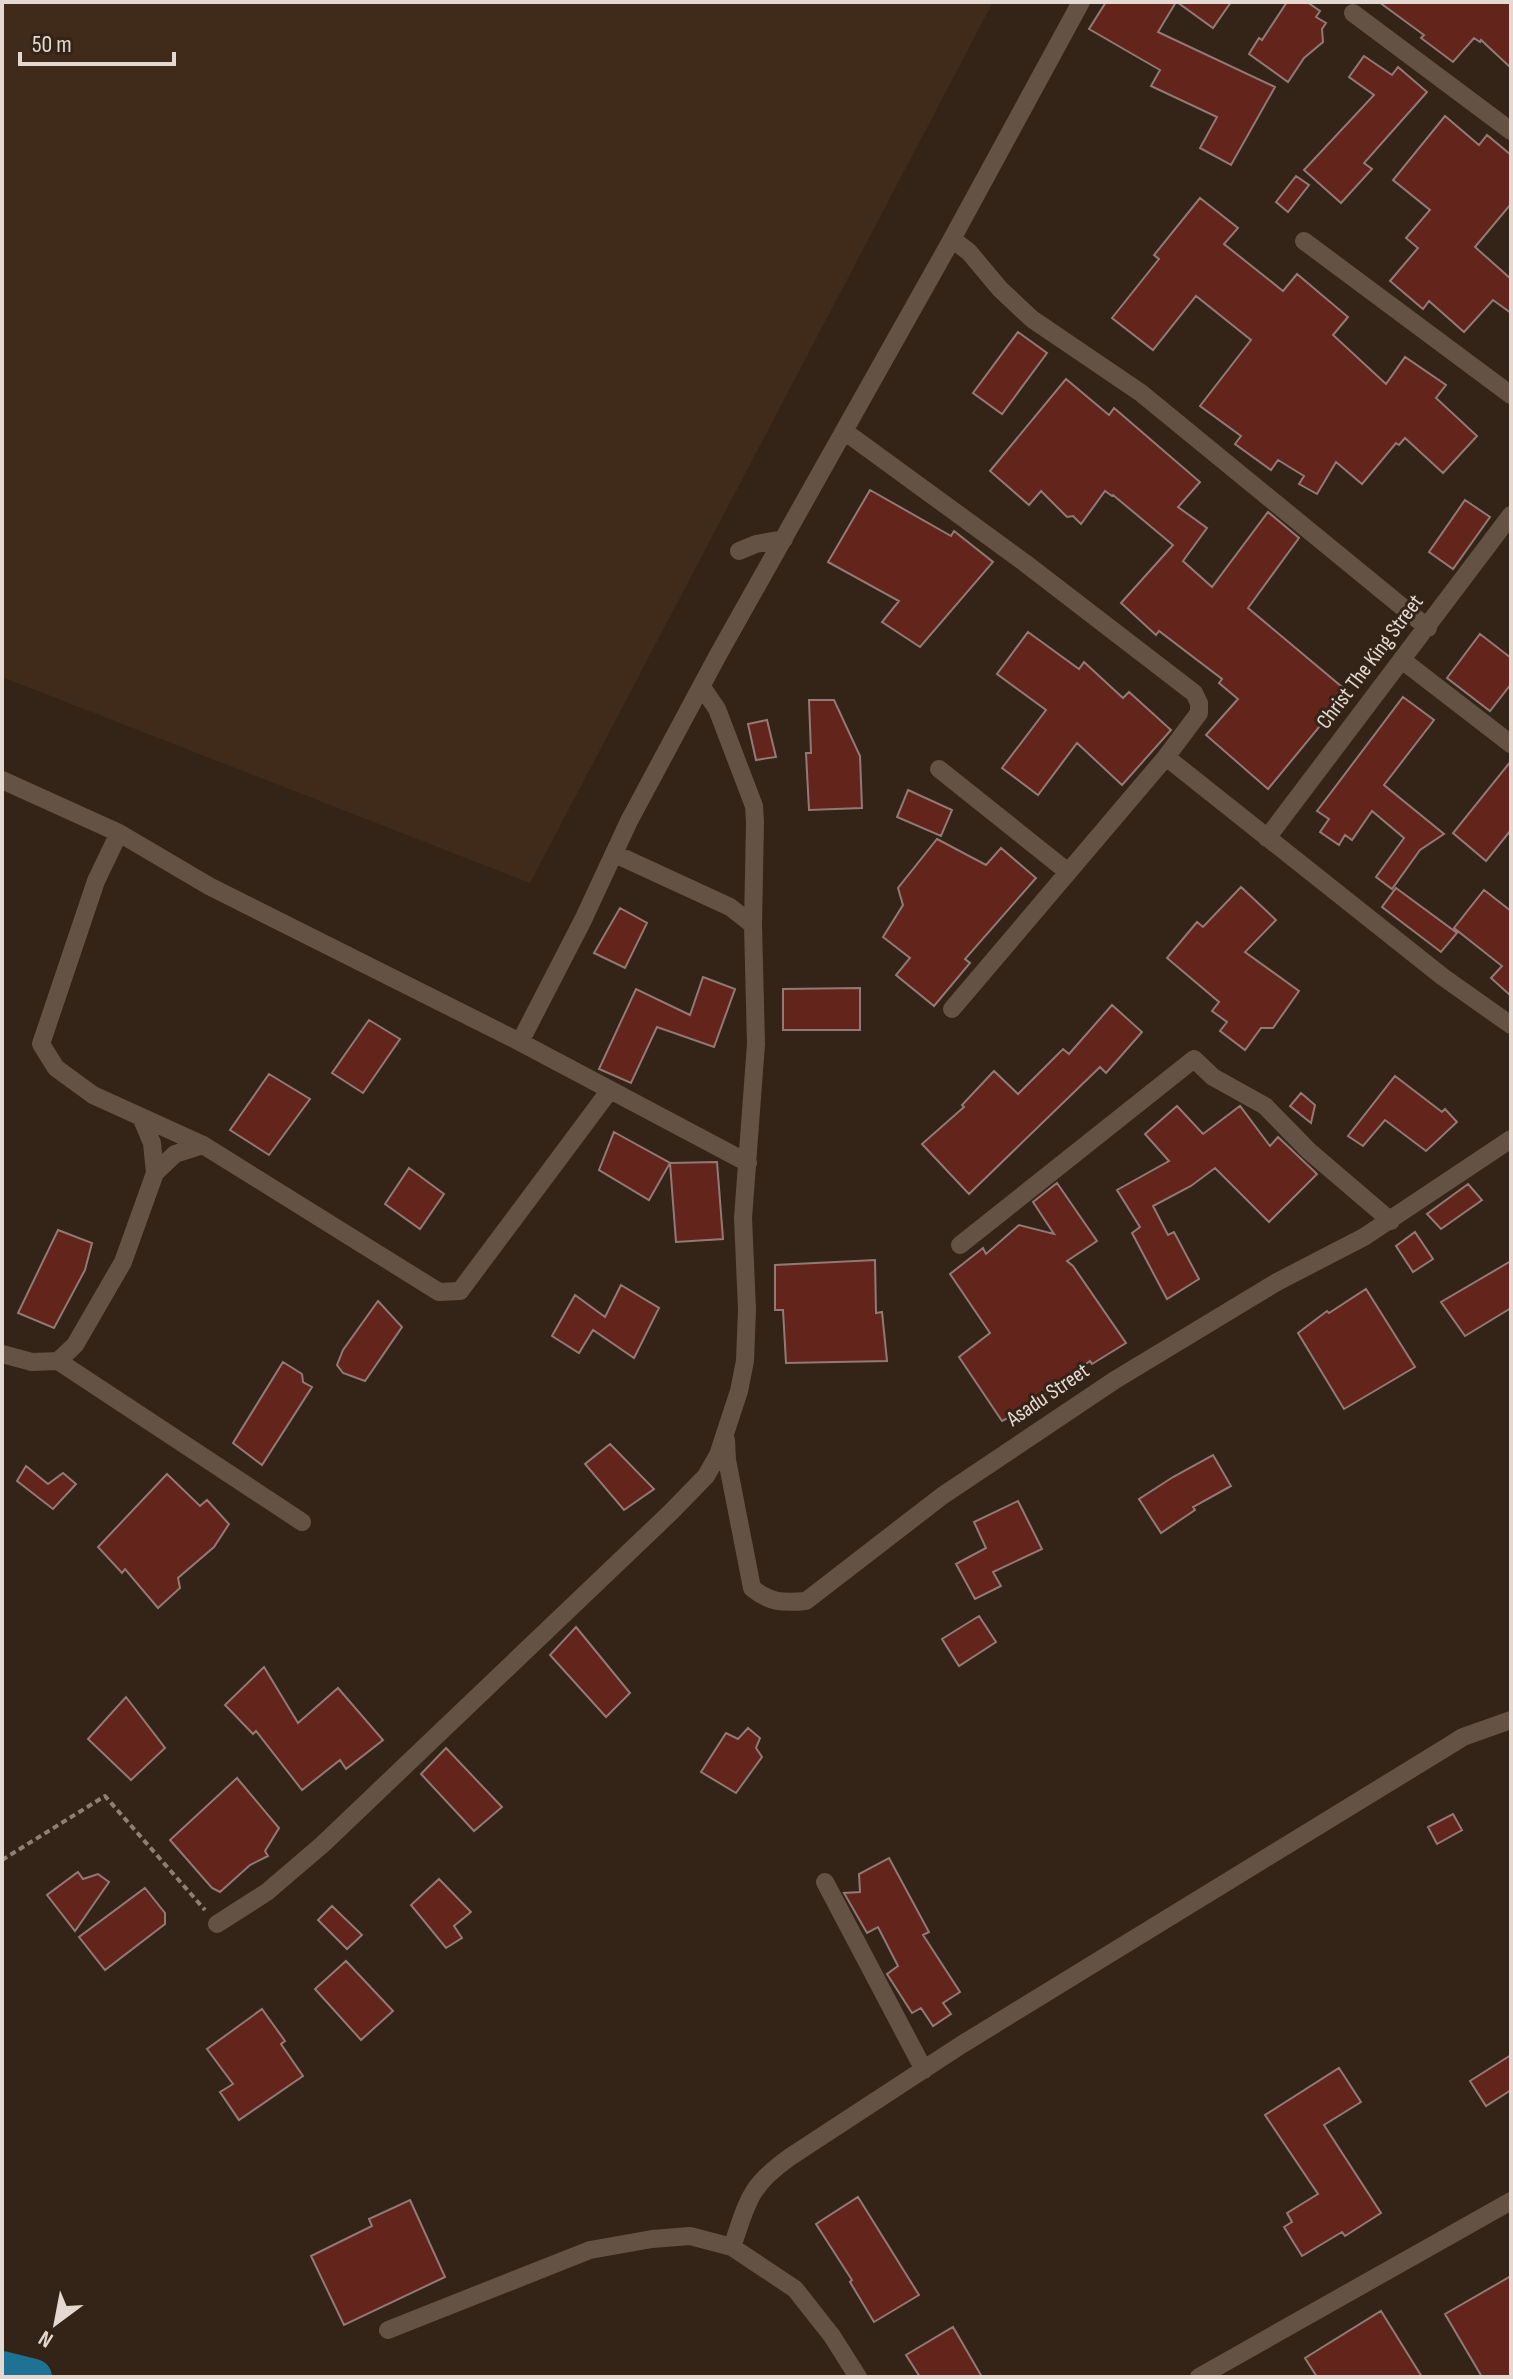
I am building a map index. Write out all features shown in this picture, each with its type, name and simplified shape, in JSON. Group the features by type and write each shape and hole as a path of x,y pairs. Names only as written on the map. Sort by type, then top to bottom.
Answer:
{"street":[{"path":"520,1042 629,821 1081,2"},
{"path":"1353,13 1511,131"},
{"path":"952,239 969,252 1000,289 1032,319 1141,393 1428,628"},
{"path":"1304,241 1511,395"},
{"path":"844,431 1025,563 1194,693 1199,703 1199,713 1166,757 952,1009"},
{"name":"Christ The King Street","path":"1267,838 1511,515"},
{"path":"739,551 784,539"},
{"path":"1402,660 1511,744"},
{"path":"217,1924 267,1892 323,1844 671,1512 706,1476 726,1437 745,1361 747,1309 743,1218 756,1044 754,806 717,709 702,687"},
{"path":"1166,757 1443,977 1511,1025"},
{"path":"939,769 1068,872"},
{"path":"2,780 119,833 209,886 520,1042 748,1163"},
{"path":"119,833 96,881 41,1044 56,1068 93,1095 203,1145 414,1279 439,1292 460,1291 610,1090"},
{"path":"615,854 730,907 753,925"},
{"path":"960,1245 1194,1059 1213,1077 1265,1106 1309,1151 1391,1221"},
{"path":"58,1361 75,1345 123,1262 155,1173 152,1143 141,1117"},
{"name":"Asadu Street","path":"726,1437 727,1460 752,1588 766,1600 782,1603 806,1601 942,1496 1115,1380 1277,1282 1391,1221 1511,1139"},
{"path":"155,1173 175,1154 203,1145"},
{"path":"2,1354 32,1362 58,1361 302,1522"},
{"path":"732,2247 752,2190 769,2172 924,2070 1455,1742 1511,1720"},
{"path":"825,1882 924,2070"},
{"path":"1199,2377 1226,2371 1511,2201"},
{"path":"388,2330 590,2250 690,2236 732,2247 795,2289 832,2336 858,2377"}],"path":[{"path":"2,1860 105,1796 217,1924"}],"shaded area":[{"path":"2,2 993,2 530,883 2,677"}],"building":[{"path":"1106,2 1176,2 1158,32 1275,87 1231,165 1200,148 1217,117 1151,86 1160,70 1089,29"},
{"path":"1177,2 1231,2 1213,28"},
{"path":"1287,2 1307,2 1320,11 1316,17 1326,23 1322,29 1323,42 1304,58 1288,82 1249,54"},
{"path":"1379,2 1511,2 1511,68 1481,40 1474,38 1453,62 1421,38 1424,35"},
{"path":"1364,56 1392,75 1398,67 1427,92 1364,163 1372,169 1341,203 1304,170 1374,95 1349,77"},
{"path":"1445,116 1479,145 1487,135 1511,155 1511,204 1475,247 1511,279 1511,313 1493,300 1464,332 1429,301 1423,309 1390,281 1418,248 1406,238 1430,210 1393,180"},
{"path":"1296,176 1309,185 1288,212 1276,202"},
{"path":"1200,198 1238,228 1224,244 1283,291 1297,274 1348,317 1333,335 1386,384 1405,357 1446,385 1436,398 1477,436 1443,473 1405,438 1399,445 1396,443 1362,484 1336,462 1317,494 1299,484 1304,476 1278,460 1271,470 1235,444 1241,436 1200,406 1251,340 1196,296 1153,350 1112,318 1159,259 1154,255"},
{"path":"1018,332 1047,353 1002,414 973,393"},
{"path":"1066,379 1109,415 1114,408 1200,482 1178,507 1207,528 1183,561 1212,587 1268,512 1299,538 1248,608 1348,692 1268,789 1206,735 1238,699 1219,683 1222,679 1159,631 1156,635 1121,603 1173,545 1105,491 1081,524 1073,516 1067,517 1041,491 1029,505 990,471"},
{"path":"870,490 951,536 954,531 993,562 920,647 882,622 899,601 828,562"},
{"path":"1465,500 1490,517 1453,569 1429,552"},
{"path":"1028,632 1079,669 1084,662 1123,698 1129,692 1171,730 1122,785 1077,743 1038,795 1002,768 1046,710 997,674"},
{"path":"1480,634 1511,658 1511,684 1490,711 1447,678"},
{"path":"1403,697 1434,720 1384,785 1444,834 1420,850 1392,889 1376,877 1404,838 1372,811 1352,840 1345,835 1339,845 1320,832 1329,819 1317,811"},
{"path":"809,700 834,700 860,756 862,808 809,810 806,753 811,753"},
{"path":"767,720 776,757 756,760 748,724"},
{"path":"1511,761 1511,830 1486,861 1453,833"},
{"path":"908,790 952,810 941,836 897,817"},
{"path":"937,839 986,865 1001,848 1036,878 965,959 970,963 934,1006 896,975 910,958 883,937 903,905 898,888"},
{"path":"1241,887 1276,920 1245,952 1299,991 1273,1028 1261,1028 1245,1050 1220,1031 1227,1022 1212,1011 1219,1002 1167,958 1197,922 1203,927"},
{"path":"1396,888 1457,933 1441,952 1382,907"},
{"path":"1484,890 1511,911 1511,996 1491,978 1502,966 1454,928"},
{"path":"620,908 647,923 625,968 594,953"},
{"path":"703,977 735,989 714,1047 657,1027 631,1083 599,1069 636,989 690,1015"},
{"path":"860,988 860,1030 783,1030 783,989"},
{"path":"1112,1005 1142,1032 1106,1073 1100,1067 969,1194 922,1144 964,1107 962,1105 994,1071 1018,1094 1063,1049 1069,1054"},
{"path":"369,1020 400,1039 363,1093 332,1073"},
{"path":"269,1074 310,1099 269,1155 230,1130"},
{"path":"1395,1076 1442,1112 1445,1109 1457,1122 1426,1151 1385,1120 1363,1146 1348,1136"},
{"path":"1301,1093 1315,1105 1311,1123 1290,1106"},
{"path":"1177,1106 1203,1134 1240,1106 1270,1146 1278,1137 1317,1174 1269,1222 1215,1168 1191,1186 1153,1206 1168,1235 1174,1232 1199,1279 1167,1299 1132,1233 1140,1227 1117,1190 1169,1161 1145,1134"},
{"path":"614,1132 670,1163 649,1200 599,1170"},
{"path":"717,1162 723,1239 676,1242 670,1163"},
{"path":"409,1168 444,1194 420,1229 385,1204"},
{"path":"1057,1183 1097,1241 1067,1261 1126,1343 1092,1364 1090,1361 1037,1400 1039,1402 1002,1421 959,1357 990,1333 950,1274 983,1248 986,1254 1019,1225 1054,1234 1033,1202"},
{"path":"1468,1184 1482,1200 1441,1229 1427,1214"},
{"path":"58,1230 92,1243 85,1270 54,1328 18,1313"},
{"path":"1415,1232 1433,1259 1413,1272 1396,1246"},
{"path":"875,1260 876,1313 882,1312 887,1361 786,1363 783,1310 775,1310 775,1265"},
{"path":"1511,1261 1511,1308 1465,1336 1441,1302"},
{"path":"621,1285 659,1308 634,1358 593,1330 579,1353 552,1336 575,1295 605,1317"},
{"path":"1366,1289 1415,1367 1344,1409 1298,1333 1327,1311 1329,1313"},
{"path":"378,1301 402,1327 365,1381 343,1373 337,1365 343,1350"},
{"path":"283,1362 302,1374 303,1382 312,1387 262,1465 233,1443"},
{"path":"610,1444 654,1489 624,1510 585,1464"},
{"path":"1213,1455 1231,1486 1193,1507 1195,1510 1161,1533 1139,1499"},
{"path":"26,1466 48,1484 63,1473 76,1484 53,1509 17,1481"},
{"path":"167,1474 200,1506 207,1500 229,1524 214,1547 178,1578 180,1588 158,1608 125,1569 122,1573 98,1547"},
{"path":"1018,1501 1042,1549 993,1572 1001,1586 975,1599 956,1564 986,1548 974,1522"},
{"path":"979,1616 996,1642 959,1666 942,1639"},
{"path":"576,1627 630,1693 606,1717 550,1655"},
{"path":"264,1667 298,1723 338,1688 383,1740 346,1769 340,1760 302,1790 256,1731 253,1734 225,1705"},
{"path":"126,1697 165,1748 131,1780 88,1739"},
{"path":"748,1728 760,1738 756,1748 762,1757 736,1793 701,1772 726,1733 738,1739"},
{"path":"446,1748 502,1807 474,1831 421,1774"},
{"path":"237,1778 279,1828 265,1851 268,1856 250,1865 220,1892 212,1888 170,1840"},
{"path":"1453,1814 1462,1830 1437,1844 1428,1827"},
{"path":"889,1858 929,1932 923,1935 960,1992 943,2003 951,2014 933,2026 921,2008 912,2013 887,1974 898,1966 878,1927 867,1933 844,1893 860,1892 859,1874"},
{"path":"78,1872 83,1879 98,1874 109,1882 75,1931 47,1895"},
{"path":"439,1879 471,1912 454,1926 462,1938 446,1948 411,1905"},
{"path":"145,1888 165,1913 165,1924 105,1970 79,1937"},
{"path":"332,1906 362,1935 347,1949 318,1920"},
{"path":"346,1961 393,2011 361,2040 315,1989"},
{"path":"262,2009 285,2041 281,2044 303,2076 239,2120 220,2092 233,2084 207,2049"},
{"path":"1511,2055 1511,2090 1486,2106 1470,2081"},
{"path":"1339,2068 1361,2102 1324,2125 1381,2213 1345,2236 1342,2232 1302,2256 1284,2227 1292,2222 1287,2213 1318,2194 1265,2115"},
{"path":"858,2197 919,2295 874,2322 850,2282 852,2280 816,2224"},
{"path":"410,2200 445,2277 344,2325 311,2256 372,2226 369,2219"},
{"path":"1511,2276 1511,2377 1482,2377 1445,2314"},
{"path":"1381,2311 1422,2377 1317,2377 1305,2358"},
{"path":"953,2327 982,2377 920,2377 906,2355"}],"waterway":[{"path":"2,2369 34,2377"}]}
